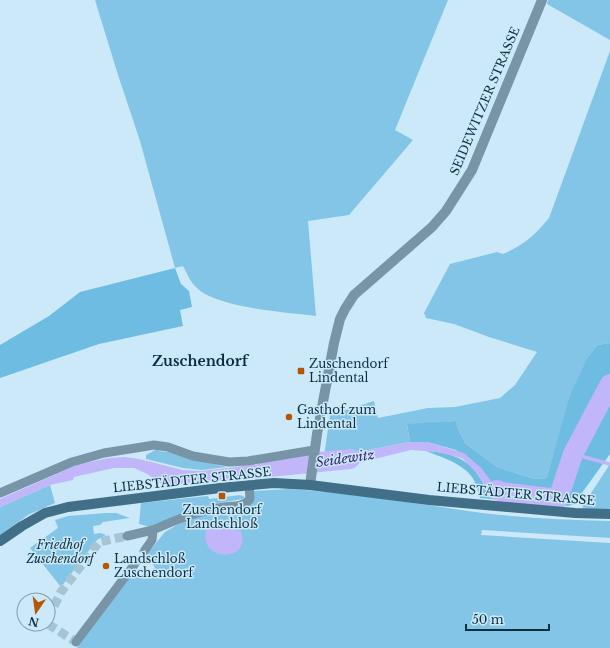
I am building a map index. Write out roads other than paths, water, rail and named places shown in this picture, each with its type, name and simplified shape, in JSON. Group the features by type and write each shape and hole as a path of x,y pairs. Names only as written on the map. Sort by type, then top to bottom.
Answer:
{"main road":[{"name":"LIEBSTÄDTER STRASSE","path":"0,541 45,513 68,507 248,485 310,485 436,501 575,513 610,514"}],"street":[{"name":"SEIDEWITZER STRASSE","path":"310,485 314,453 334,343 338,324 345,309 354,295 432,227 458,194 472,170 542,0"},
{"path":"0,493 72,462 104,453 154,445 168,447 193,456 229,462 314,453"},
{"path":"127,536 153,530 210,509 246,503 250,499 248,485"},
{"path":"145,550 152,540 153,530"},
{"path":"76,642 134,565"}],"water":[{"path":"410,442 427,442 464,453 480,467 492,483 502,488 524,491 523,497 494,494 487,489 477,473 462,458 437,452 411,450 362,462 325,465 324,456 363,451"},
{"path":"125,457 183,470 202,471 294,460 295,468 258,476 165,486 147,474 134,468 114,468 74,477 73,480 50,485 0,507 0,499 79,464 109,458"},
{"path":"215,526 234,529 241,532 242,542 239,549 233,553 225,555 216,553 210,548 206,541 206,530"}],"waterway":[{"name":"Seidewitz","path":"497,490 502,492 558,499 573,454 610,384"},
{"path":"573,454 610,464"},
{"name":"Seidewitz","path":"269,467 350,459"}],"tunnel":[{"path":"56,602 61,592 99,542 127,536"},
{"path":"134,565 145,550"},
{"path":"56,629 76,642"}],"place":[{"name":"Zuschendorf Lindental","path":"301,371"},
{"name":"Gasthof zum Lindental","path":"289,417"},
{"name":"Zuschendorf Landschloß","path":"222,496"},
{"name":"Landschloß Zuschendorf","path":"106,566"}],"district":[{"name":"Zuschendorf","path":"200,361"}],"park label":[{"name":"Friedhof Zuschendorf","path":"60,552"}]}
